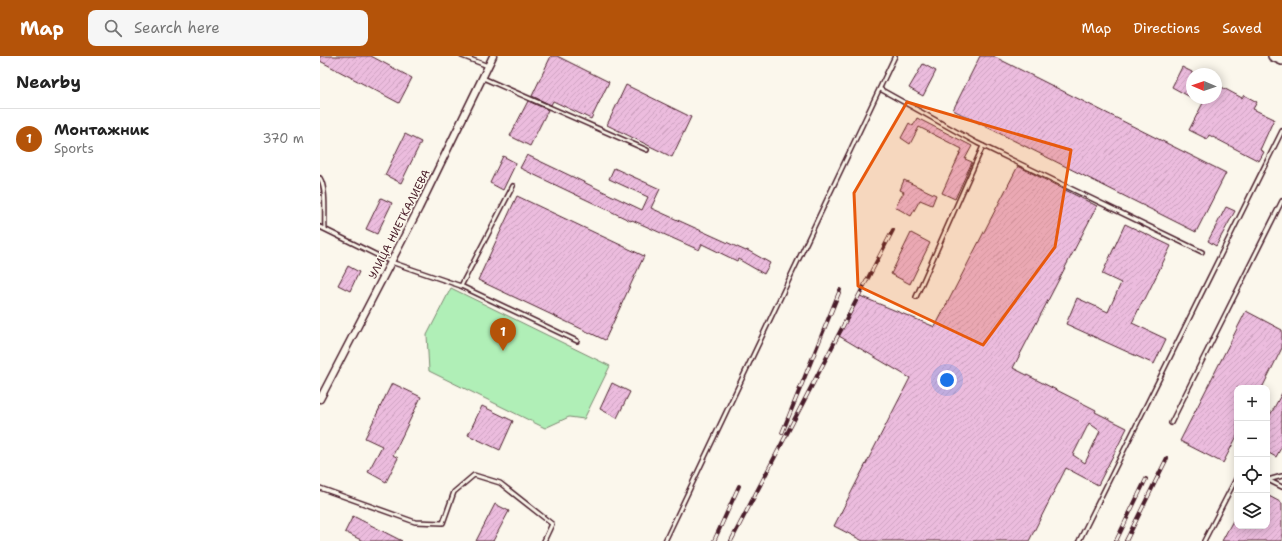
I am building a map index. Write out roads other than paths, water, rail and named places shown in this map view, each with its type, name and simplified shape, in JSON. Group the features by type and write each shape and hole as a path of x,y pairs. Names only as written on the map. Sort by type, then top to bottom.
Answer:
{"street":[{"name":"УЛИЦА НИЕТКАЛИЕВА","path":"320,399 419,208 493,56"},
{"path":"1273,56 1282,60"}],"lane":[{"path":"462,56 488,66"},
{"path":"665,541 895,56"},
{"path":"482,78 647,150"},
{"path":"880,89 983,146 1202,252"},
{"path":"1079,541 1282,131"},
{"path":"916,297 983,146"},
{"path":"320,178 322,181 324,198 325,229"},
{"path":"462,286 513,186"},
{"path":"1171,423 1282,201"},
{"path":"320,227 391,262 462,286 577,341"},
{"path":"320,488 416,522 443,523 454,492 474,475 500,483 552,524 544,541"},
{"path":"1270,479 1282,476"},
{"path":"1270,481 1282,487"},
{"path":"1204,541 1234,483"}],"railway":[{"path":"731,541 893,230"},
{"path":"782,433 840,290"},
{"path":"1126,541 1167,458"},
{"path":"1116,541 1146,479"},
{"path":"714,541 739,486"}],"place":[{"name":"Монтажник","path":"503,351"}]}
